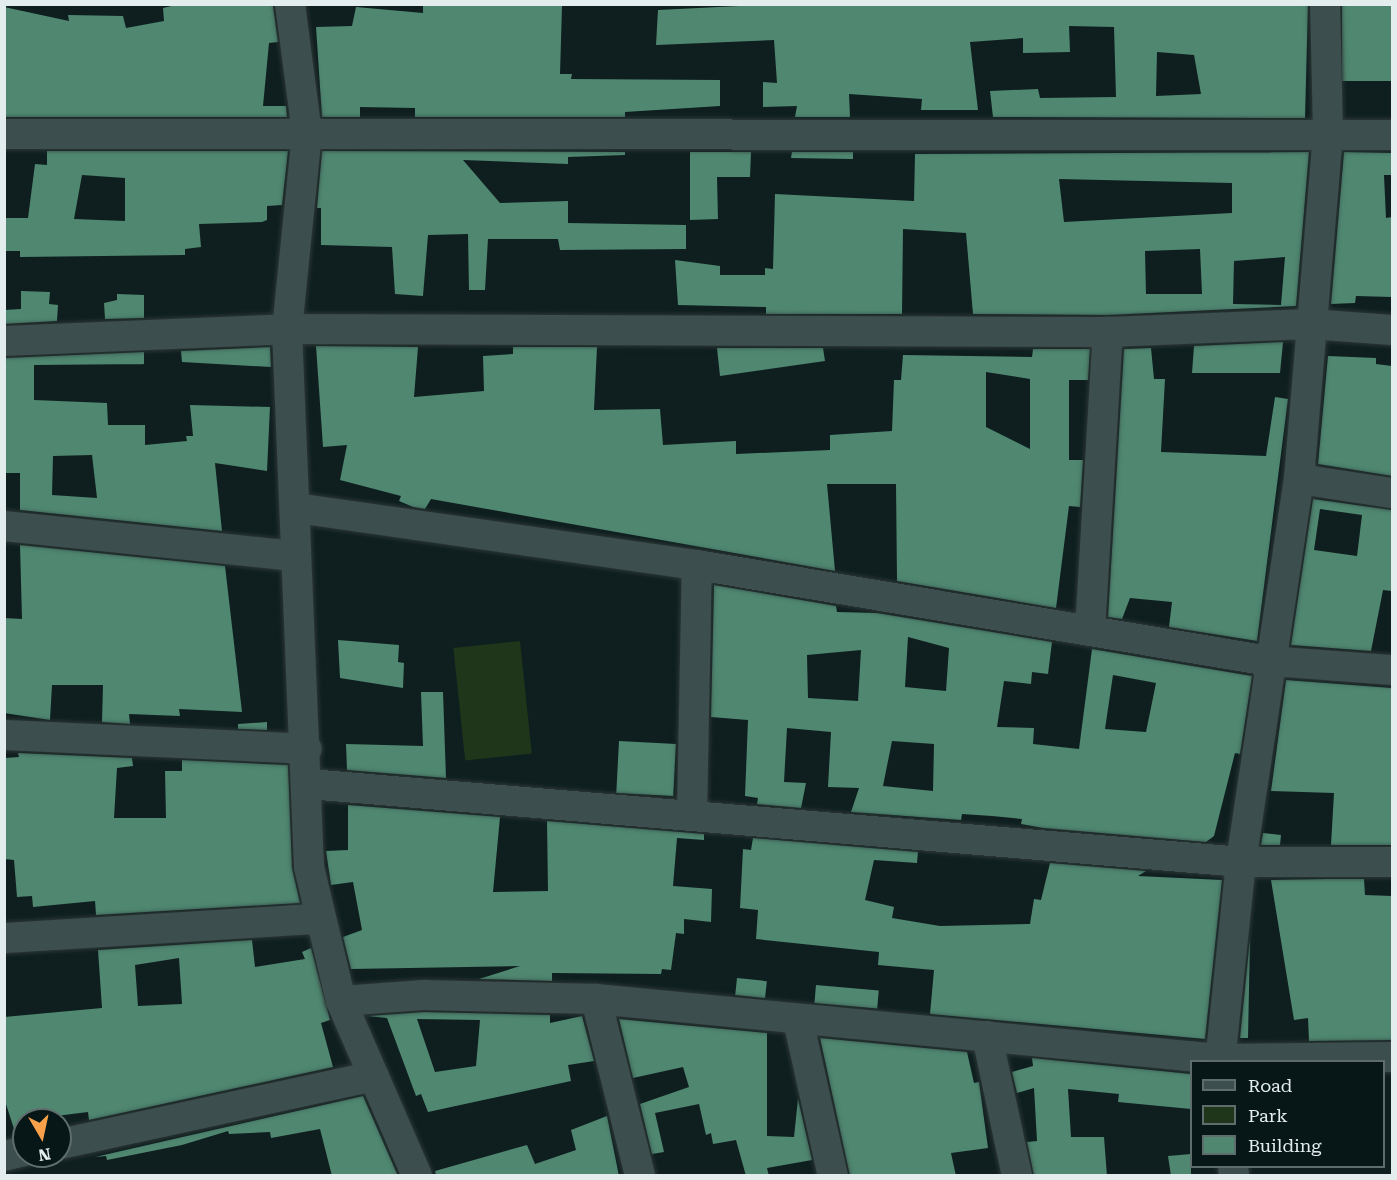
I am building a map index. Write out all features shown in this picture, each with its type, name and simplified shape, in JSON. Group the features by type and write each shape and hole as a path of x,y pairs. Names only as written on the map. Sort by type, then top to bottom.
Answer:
{"street":[{"path":"290,4 307,133 287,329 296,508 294,556 309,784 309,867 319,919 341,1001 417,1176"},
{"path":"1219,1060 1241,862 1269,661 1299,479 1310,324 1328,133 1325,4"},
{"path":"4,134 1328,133 1392,135"},
{"path":"4,341 287,329 1108,332 1310,324 1392,330"},
{"path":"1090,631 1108,332"},
{"path":"1299,479 1392,493"},
{"path":"296,508 697,565 1269,661 1392,670"},
{"path":"4,526 294,556"},
{"path":"692,816 697,565"},
{"path":"4,735 307,749"},
{"path":"309,784 1241,862 1392,862"},
{"path":"4,938 319,919"},
{"path":"341,1001 424,995 596,999 1219,1060 1392,1057"},
{"path":"596,999 640,1176"},
{"path":"798,1020 834,1176"},
{"path":"987,1036 1017,1176"},
{"path":"72,1141 374,1076"}],"green space":[{"path":"520,641 532,753 465,760 453,648"}],"building":[{"path":"180,4 273,6 278,42 269,43 263,106 286,106 287,117 4,117 4,7 69,21 68,15 123,16 126,28 164,21 163,8"},
{"path":"423,4 562,6 560,74 572,74 571,79 720,80 720,106 625,112 625,117 415,117 415,108 360,107 360,117 322,117 316,27 352,26 356,7 423,13"},
{"path":"781,4 1308,4 1305,118 993,117 990,91 1038,89 1040,98 1116,97 1114,27 1069,26 1070,52 1023,53 1023,38 970,42 978,110 921,110 922,99 849,94 850,117 795,117 797,106 763,107 763,82 777,83 774,40 656,45 658,10","holes":["1157,52 1194,55 1201,94 1156,96"]},
{"path":"1342,4 1392,4 1392,81 1342,81"},
{"path":"47,151 288,151 282,205 267,206 267,220 262,222 199,224 201,247 185,249 185,255 20,257 20,251 4,251 4,218 28,218 35,164 47,165","holes":["82,175 125,178 125,221 74,219"]},
{"path":"322,151 625,152 625,155 568,157 568,164 463,160 500,203 568,201 568,223 686,225 686,249 560,250 558,239 488,239 485,290 469,290 468,234 428,235 423,296 395,294 392,247 321,245 321,208 317,208"},
{"path":"690,152 751,152 750,177 717,177 718,219 690,220"},
{"path":"792,152 853,152 853,159 791,158"},
{"path":"1309,152 1296,306 1108,315 973,314 966,233 903,229 902,314 766,314 766,307 678,305 675,260 720,266 720,275 765,275 765,268 773,269 775,194 914,201 915,154","holes":["1059,179 1232,183 1232,213 1064,222","1200,249 1202,294 1146,294 1145,251","1285,257 1281,305 1233,304 1234,261"]},
{"path":"1344,152 1392,153 1392,175 1384,175 1386,218 1392,217 1392,297 1356,296 1355,303 1331,304"},
{"path":"21,291 50,292 49,304 58,305 57,321 4,324 4,310 21,309"},
{"path":"117,294 144,295 144,318 105,319 104,303 117,300"},
{"path":"1283,342 1280,373 1192,373 1194,346"},
{"path":"316,346 418,347 414,397 484,391 483,356 513,354 513,347 597,347 594,410 660,409 663,445 736,441 736,454 830,450 830,435 892,431 894,380 901,380 903,355 1032,357 1033,349 1090,349 1088,380 1069,380 1069,460 1083,460 1080,507 1069,506 1056,608 897,581 896,484 827,484 835,571 431,499 425,509 413,507 399,501 401,496 340,480 347,445 323,447","holes":["986,372 1030,379 1030,449 986,427"]},
{"path":"270,347 271,367 182,362 181,351"},
{"path":"717,348 823,348 825,361 720,376"},
{"path":"1151,348 1154,379 1165,379 1161,452 1266,456 1275,397 1288,399 1257,641 1169,627 1172,602 1130,598 1122,619 1108,617 1124,349"},
{"path":"144,352 144,364 34,365 34,400 107,403 108,425 145,425 145,445 187,441 186,436 193,436 190,405 270,407 267,471 215,463 222,531 20,510 20,473 4,473 4,358","holes":["92,455 97,498 52,495 53,456"]},
{"path":"1328,356 1376,358 1376,364 1392,366 1392,476 1318,464"},
{"path":"1313,499 1392,510 1392,591 1383,590 1371,651 1291,645","holes":["1320,509 1362,515 1357,556 1314,550"]},
{"path":"20,545 225,566 242,712 179,709 180,716 129,714 130,724 102,722 103,685 52,685 50,720 4,713 4,618 22,619"},
{"path":"714,585 836,606 837,612 877,613 1052,642 1048,674 1032,672 1031,684 1004,681 997,727 1034,728 1033,744 1079,749 1092,649 1252,676 1240,754 1235,753 1214,836 1206,842 1043,828 1021,824 1022,819 992,816 962,814 961,820 851,812 859,788 828,787 831,732 787,728 784,782 806,783 801,808 757,804 758,798 745,796 748,720 711,717","holes":["908,637 949,648 946,691 905,687","861,650 858,701 808,698 807,655","1113,675 1156,683 1146,732 1105,729","892,741 934,744 933,791 883,786"]},
{"path":"338,640 399,645 398,662 404,663 403,688 340,678"},
{"path":"1286,680 1392,688 1392,845 1331,845 1334,793 1271,791"},
{"path":"421,692 443,692 446,778 347,770 346,744 423,746"},
{"path":"267,722 267,730 238,729 238,724"},
{"path":"619,741 676,744 673,796 616,793"},
{"path":"18,753 132,758 133,766 117,768 114,818 166,818 165,771 182,771 182,760 288,765 292,868 300,903 96,915 95,901 33,907 32,896 17,897 14,860 4,859 4,758 19,757"},
{"path":"348,805 500,817 493,892 548,891 547,821 704,834 704,840 677,838 673,886 712,889 711,922 684,919 684,934 676,933 671,970 662,969 661,974 552,973 552,981 479,979 520,966 351,969 343,937 362,930 353,882 331,885 326,851 348,850"},
{"path":"1263,833 1281,835 1280,845 1261,845"},
{"path":"753,838 918,852 917,863 874,860 865,900 894,907 892,918 940,926 1030,924 1034,899 1041,900 1050,863 1146,871 1138,876 1222,880 1205,1039 930,1014 934,970 878,965 879,952 756,939 758,910 740,908 743,849 751,850"},
{"path":"1364,879 1365,895 1392,896 1392,1040 1309,1041 1308,1018 1294,1020 1271,880"},
{"path":"1250,938 1248,1038 1240,1038"},
{"path":"252,940 255,967 305,959 302,952 311,948 330,1020 321,1023 333,1067 89,1120 88,1112 72,1114 72,1108 12,1108 12,1123 4,1098 4,1017 102,1008 98,950","holes":["179,958 182,1004 138,1006 135,965"]},
{"path":"737,978 767,981 765,998 735,995"},
{"path":"816,985 879,990 877,1008 814,1003"},
{"path":"424,1012 550,1015 550,1023 582,1016 594,1061 568,1065 571,1081 428,1112 421,1094 416,1096 387,1018 368,1016","holes":["417,1019 480,1020 476,1066 435,1072"]},
{"path":"619,1019 767,1033 767,1136 794,1137 798,1099 812,1160 767,1168 769,1176 746,1176 736,1140 713,1144 711,1133 706,1135 699,1104 655,1113 664,1152 652,1154 640,1104 689,1087 683,1067 633,1078"},
{"path":"820,1038 967,1052 974,1083 979,1082 988,1148 951,1153 956,1176 850,1176"},
{"path":"1032,1058 1190,1074 1190,1109 1118,1102 1119,1094 1068,1089 1071,1137 1104,1137 1107,1176 1034,1176 1027,1142 1037,1141 1034,1088 1017,1093 1012,1072 1033,1066"},
{"path":"363,1096 398,1176 332,1176 320,1129 271,1138 270,1132 229,1134 228,1131 182,1145 107,1160 106,1156 95,1157"},
{"path":"607,1116 619,1176 436,1176 435,1171 527,1145 535,1164 576,1150 571,1130"},
{"path":"1190,1154 1191,1176 1171,1176 1168,1156"}]}
